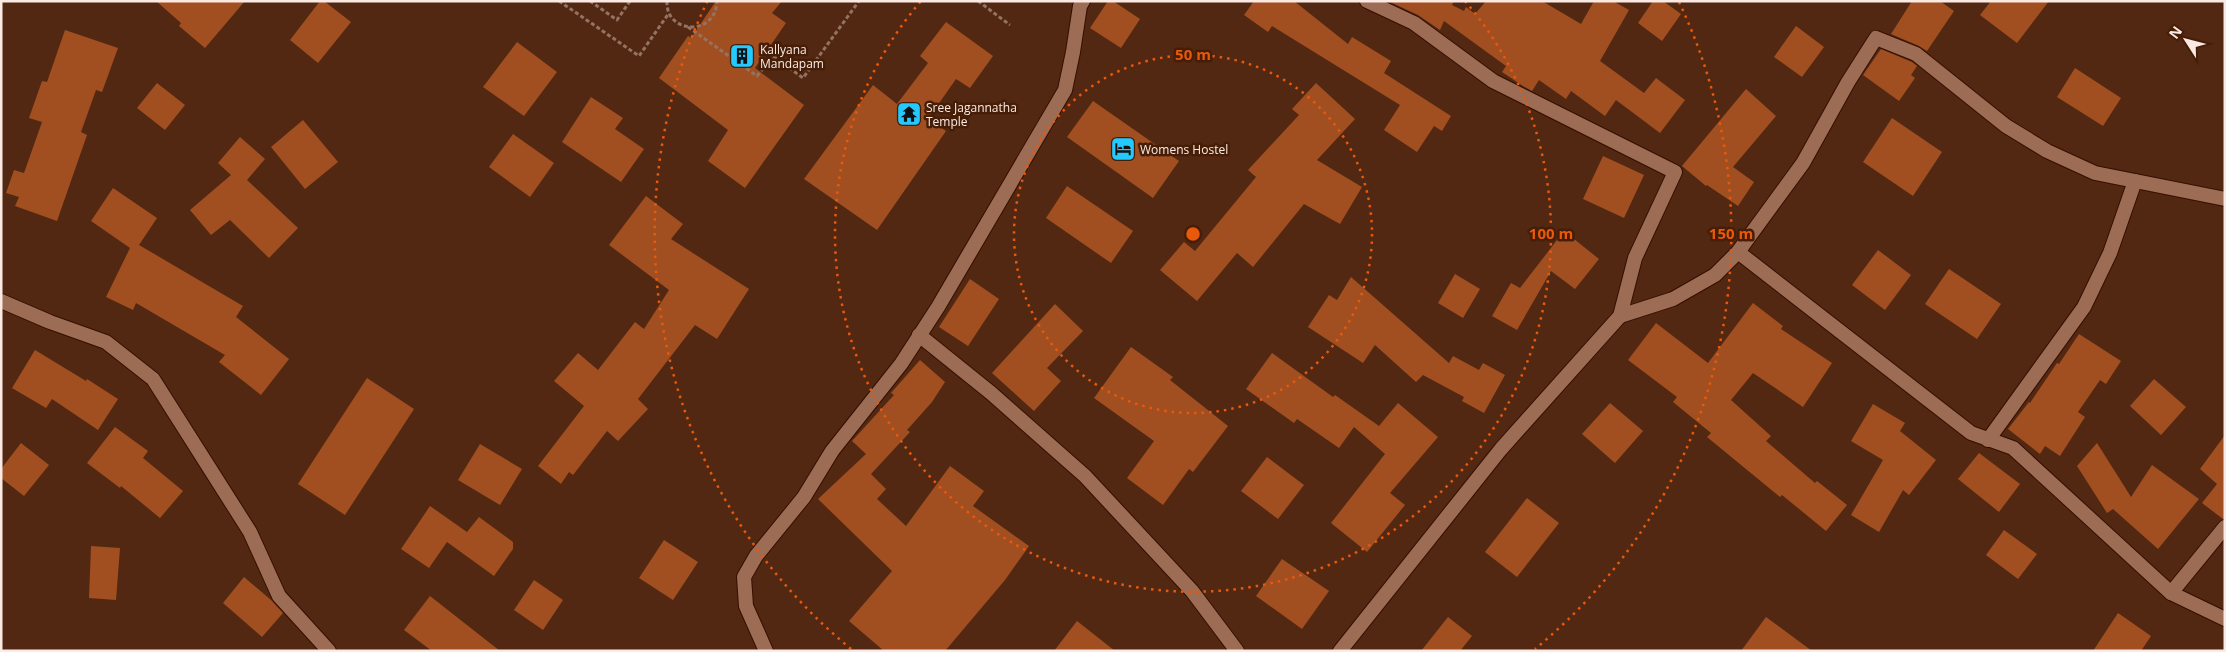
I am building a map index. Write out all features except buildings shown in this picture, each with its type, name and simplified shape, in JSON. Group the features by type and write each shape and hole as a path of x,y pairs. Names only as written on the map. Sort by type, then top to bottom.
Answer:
{"street":[{"path":"766,651 746,606 744,577 756,556 804,497 832,451 901,364 938,307 1065,90 1080,6 1083,1"},
{"path":"1340,651 1501,449 1620,316 1636,258 1675,172 1493,81 1414,23 1367,1"},
{"path":"1620,316 1673,299 1715,275 1738,252 1804,163 1848,82 1876,38 1916,54 2006,126 2047,151 2095,173 2225,199"},
{"path":"1988,440 2084,307 2110,253 2135,181"},
{"path":"1738,252 1971,433 2013,448 2171,593 2225,619"},
{"path":"1,301 50,322 106,342 152,379 250,532 279,596 329,651"},
{"path":"919,335 990,393 1085,476 1192,592 1237,651"},
{"path":"2171,593 2225,528"}],"path":[{"path":"560,1 639,56 669,13"},
{"path":"590,1 617,20 630,1"},
{"path":"667,1 669,13 680,25 688,27 696,27 710,20 715,13 717,1"},
{"path":"688,27 756,76 773,56 803,78 859,1"},
{"path":"980,2 1010,26"}],"place":[{"name":"Kallyana Mandapam","path":"742,56"},
{"name":"Sree Jagannatha Temple","path":"909,114"},
{"name":"Womens Hostel","path":"1123,149"}]}
